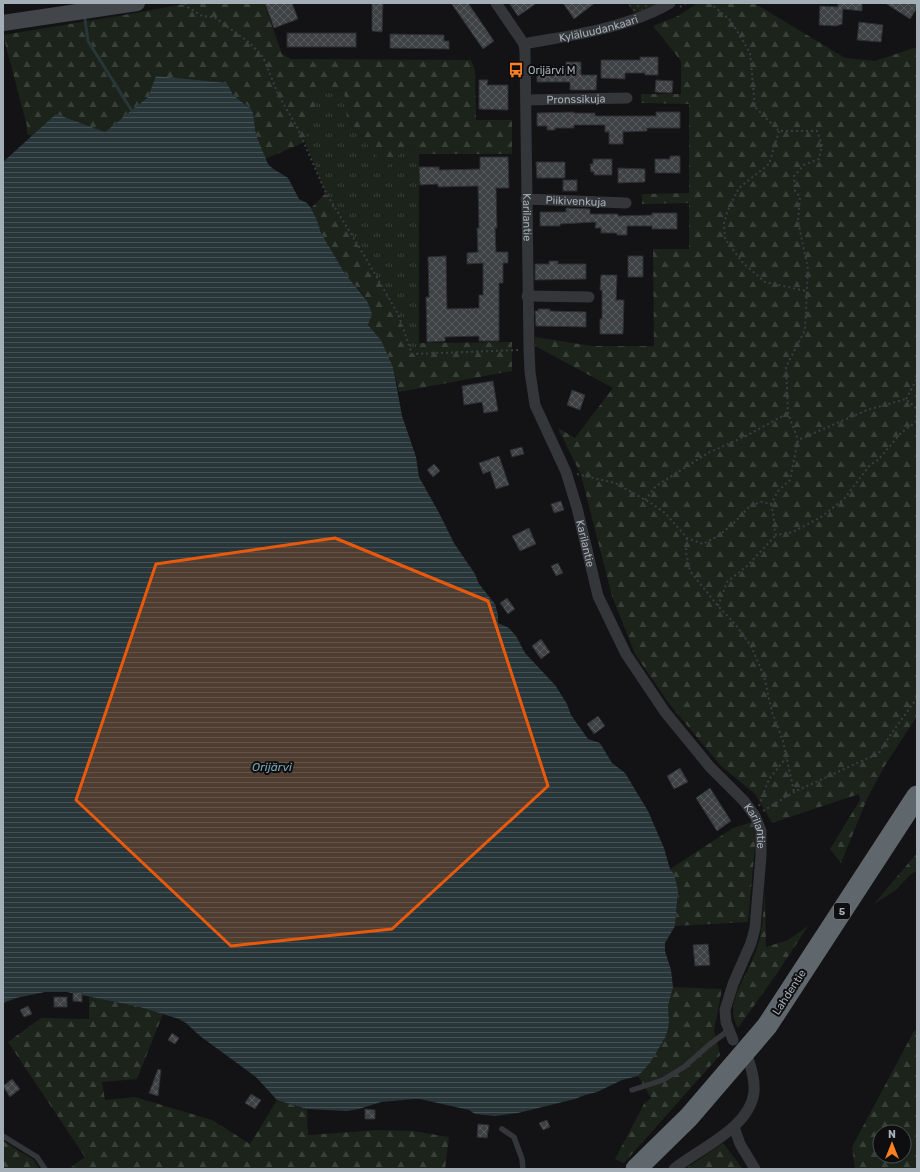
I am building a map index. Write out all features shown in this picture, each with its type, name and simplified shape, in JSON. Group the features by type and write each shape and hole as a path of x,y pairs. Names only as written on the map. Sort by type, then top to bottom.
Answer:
{"highway":[{"name":"Lahdentie","path":"636,1169 689,1117 767,1026 917,796"}],"street":[{"path":"3,23 137,3"},
{"path":"496,3 524,44"},
{"name":"Kyläluudankaari","path":"524,44 579,34 622,23 659,10 670,3"},
{"name":"Karilantie","path":"524,44 526,100 527,296 530,372 535,405 566,472 577,508 598,596 626,654 665,712 710,766 744,801 755,816 761,831 762,841 755,928 751,943 727,999 725,1010 726,1022 731,1035"},
{"name":"Pronssikuja","path":"526,100 626,98"},
{"name":"Piikivenkuja","path":"526,199 626,203"},
{"path":"527,296 590,297"},
{"path":"674,1169 734,1127 744,1116 751,1105 754,1091 754,1077 749,1061"},
{"path":"734,1127 740,1144 755,1169"}],"lane":[{"path":"632,1090 663,1080 684,1068 709,1045 731,1035"},
{"path":"502,1129 514,1137 522,1159 523,1169"},
{"path":"3,1136 37,1157 45,1169"}],"path":[{"path":"185,3 186,6 202,16 214,17 250,43 263,57 278,94 297,127 326,193 364,254 398,314 412,354 518,350"},
{"path":"710,3 731,21 750,53 755,107 779,131 817,131 822,145 819,159 804,165 794,176 795,191 800,197 798,221 808,269 806,291 806,330 786,367 788,413 798,440 790,480 778,491 771,504 776,535"},
{"path":"779,131 769,164 739,188 728,210 724,223 725,239 743,263 765,282 806,291"},
{"path":"798,440 866,410 906,399 917,379"},
{"path":"906,399 917,409"},
{"path":"645,500 656,486 689,464 708,453 748,435 788,413"},
{"path":"718,606 727,582 748,565 776,535 793,532 821,517 844,498 870,465 878,460 901,433 917,421"},
{"path":"566,472 614,483 665,513 687,538 703,544 733,524 750,506 761,502 771,504"},
{"path":"687,538 686,552 690,571 718,606 735,624 751,646 764,676 772,712 782,741 794,792"},
{"path":"755,816 794,792 879,753 917,698"},
{"path":"755,816 769,779 786,758"}],"highlighted area":[{"path":"335,538 488,601 548,786 392,929 231,946 76,800 156,564"}],"green space":[{"path":"189,3 264,3 282,54 291,59 471,60 475,71 476,120 512,120 512,154 419,154 408,146 386,167 347,119 344,90 319,92 305,142 265,159 256,135 253,113 248,106 233,95 227,83 148,97 105,132 56,114 32,136 27,134 27,126 3,35"},
{"path":"627,3 662,3 634,13"},
{"path":"698,3 754,3 845,58 875,61 917,47 917,716 884,767 867,799 841,863 830,849 860,800 859,794 772,823 755,794 721,766 670,705 635,654 612,596 581,475 558,428 575,438 613,388 535,346 535,337 592,346 654,346 653,249 689,249 689,203 642,204 642,194 689,193 689,104 641,103 641,94 681,94 681,61 653,26 678,16"},
{"path":"345,90 347,119 386,167 408,146 419,154 419,343 416,353 412,354 398,314 326,193 305,142 319,92"},
{"path":"326,193 398,314 412,354 416,353 419,343 512,342 512,371 399,392 393,367 381,340 368,325 370,319 365,297 344,272 321,233 311,208"},
{"path":"752,822 756,835 748,922 675,926 677,889 676,881 670,869 733,828"},
{"path":"917,853 917,870 896,890 874,904"},
{"path":"765,894 766,947 788,940 808,926 778,972 738,1028 734,1019 734,1001 754,956 760,938"},
{"path":"673,987 722,989 714,1030 720,1055 624,1163 615,1159 644,1104 651,1098 638,1076 650,1063 665,1038 669,1021 668,1006"},
{"path":"89,996 140,1007 163,1014 137,1079 102,1082 105,1100 135,1097 212,1120 250,1144 277,1100 307,1109 308,1135 378,1130 413,1131 449,1137 445,1169 69,1169 85,1157 8,1042 41,1018 89,1019"},
{"path":"917,1030 917,1169 855,1169 852,1147 914,1031"},
{"path":"3,1141 34,1160 39,1169 3,1169"},
{"path":"723,1143 743,1169 685,1169"}],"water":[{"name":"Orijärvi","path":"156,76 227,83 233,95 251,109 253,113 256,135 268,164 288,178 299,199 307,203 311,208 321,233 344,272 367,301 372,314 368,325 381,340 393,367 402,416 416,457 419,477 454,543 475,574 479,584 495,604 498,615 498,623 509,628 516,636 525,653 555,685 567,704 571,715 588,739 600,743 612,763 625,773 648,811 664,848 670,869 674,874 678,891 675,926 665,943 665,951 671,970 673,987 668,1006 668,1029 665,1038 650,1063 638,1076 622,1080 597,1092 575,1099 518,1113 495,1116 475,1114 469,1110 420,1099 381,1102 347,1111 307,1109 277,1100 256,1077 179,1019 140,1007 67,992 45,992 16,998 3,1003 3,162 56,114 105,132 148,97"}],"building":[{"path":"265,3 292,3 298,19 274,28"},
{"path":"372,3 383,3 382,32 372,31"},
{"path":"451,3 468,3 494,41 483,49"},
{"path":"509,3 537,3 518,16"},
{"path":"563,3 595,3 574,19"},
{"path":"838,3 862,3 862,11 843,9 842,24 836,26 819,25 820,6 838,7"},
{"path":"885,3 917,3 917,8 910,19"},
{"path":"859,22 883,25 881,42 857,40"},
{"path":"287,33 356,33 356,47 287,47"},
{"path":"390,34 444,35 444,41 449,41 449,49 390,48"},
{"path":"640,57 658,57 658,75 645,75 645,73 625,73 625,79 601,78 601,60 640,60"},
{"path":"566,62 581,62 581,75 597,75 596,90 570,90 570,82 537,82 537,69 566,69"},
{"path":"479,80 488,80 487,85 508,85 508,110 479,109"},
{"path":"656,80 673,81 672,93 655,92"},
{"path":"656,112 680,112 680,128 647,128 647,131 623,132 623,144 609,144 609,132 605,132 605,125 574,125 574,128 555,128 555,130 547,130 547,126 537,126 537,113 595,113 595,116 656,116"},
{"path":"670,156 680,156 680,173 655,173 655,159 670,159"},
{"path":"480,157 508,157 509,188 496,188 496,252 508,252 508,263 503,263 503,283 499,283 499,341 479,341 479,336 445,337 445,341 427,342 426,297 429,297 428,257 446,256 447,309 479,308 479,295 483,295 483,263 467,264 467,253 478,252 478,186 438,187 438,184 420,185 419,167 439,167 439,170 480,169"},
{"path":"593,159 612,159 612,175 594,175 594,172 591,172 590,164 593,164"},
{"path":"536,162 565,162 565,178 537,178"},
{"path":"618,168 645,169 645,182 618,183"},
{"path":"563,180 577,180 577,191 563,191"},
{"path":"566,208 590,209 590,214 618,214 618,216 652,215 652,213 677,213 677,229 652,229 652,226 627,226 627,235 617,235 617,233 601,233 601,228 595,228 596,222 560,224 560,226 540,226 540,212 566,212"},
{"path":"628,256 643,256 643,277 628,277"},
{"path":"549,261 558,261 558,264 586,264 586,279 535,280 535,264 549,264"},
{"path":"601,275 617,275 616,300 624,300 623,334 600,334 600,319 602,319 602,290 600,290"},
{"path":"538,309 550,309 550,311 586,312 586,327 536,326 535,311 538,311"},
{"path":"493,381 498,411 484,413 482,402 464,405 462,386"},
{"path":"572,390 585,395 580,410 567,405"},
{"path":"522,447 524,454 512,457 510,450"},
{"path":"499,456 509,485 496,489 490,471 483,474 479,463"},
{"path":"434,464 440,471 433,477 427,470"},
{"path":"561,501 564,510 554,513 551,504"},
{"path":"529,528 536,544 520,551 512,536"},
{"path":"558,563 563,573 556,576 551,566"},
{"path":"507,598 515,609 508,614 500,603"},
{"path":"541,639 550,652 541,659 532,646"},
{"path":"598,716 605,726 594,734 587,724"},
{"path":"680,768 688,782 674,789 667,776"},
{"path":"710,788 731,821 717,831 696,798"},
{"path":"708,944 710,965 695,966 693,945"},
{"path":"73,992 82,992 82,1002 73,1001"},
{"path":"54,997 67,997 67,1007 54,1007"},
{"path":"28,1006 32,1014 24,1017 20,1010"},
{"path":"172,1033 179,1038 175,1044 168,1040"},
{"path":"158,1069 161,1070 158,1096 149,1093"},
{"path":"12,1079 20,1089 10,1097 3,1086"},
{"path":"251,1094 261,1100 255,1109 245,1103"},
{"path":"365,1109 375,1110 375,1119 365,1119"},
{"path":"547,1120 550,1127 543,1130 539,1123"},
{"path":"478,1124 489,1125 487,1138 477,1137"}],"waterway":[{"path":"85,20 88,41 132,111"}],"place":[{"name":"Orijärvi M","path":"516,70"}]}
